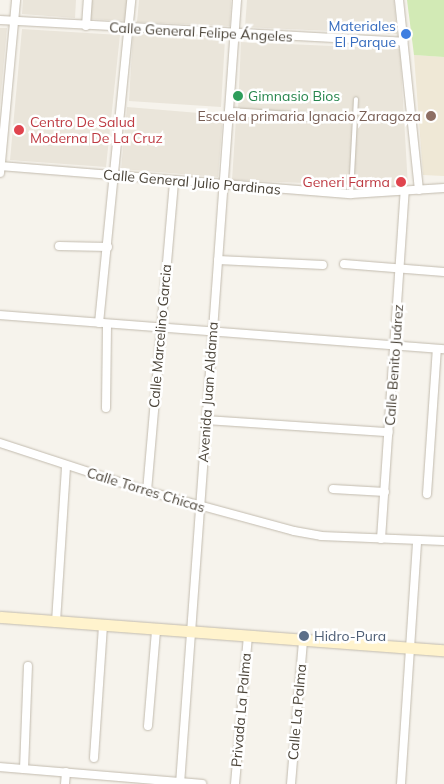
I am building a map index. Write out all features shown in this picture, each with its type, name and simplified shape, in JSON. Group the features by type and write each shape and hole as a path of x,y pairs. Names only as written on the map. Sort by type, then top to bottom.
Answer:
{"street":[{"path":"0,173 16,0"},
{"path":"86,26 88,0"},
{"path":"106,408 103,323 114,175 131,0"},
{"name":"Avenida Juan Aldama","path":"180,783 237,0"},
{"path":"399,0 419,190"},
{"name":"Calle General Felipe Ángeles","path":"0,20 128,29 403,42"},
{"path":"230,112 322,118"},
{"name":"Calle General Julio Pardinas","path":"0,166 224,186 350,194 444,188"},
{"name":"Calle Marcelino Garcia","path":"147,491 174,181"},
{"name":"Calle Benito Juárez","path":"381,539 396,346 405,191"},
{"path":"59,246 108,247"},
{"path":"218,260 323,265"},
{"path":"344,264 444,272"},
{"path":"0,315 441,349 427,494"},
{"path":"206,420 389,432"},
{"name":"Calle Torres Chicas","path":"0,443 147,491 294,531 381,539 444,541"},
{"path":"56,622 66,466"},
{"path":"333,489 385,492"},
{"path":"401,784 416,541"},
{"path":"0,617 191,633 444,650"},
{"path":"94,758 104,626"},
{"path":"148,726 156,630"},
{"name":"Privada La Palma","path":"236,784 248,636"},
{"name":"Calle La Palma","path":"290,784 303,640"},
{"path":"24,769 28,666"},
{"path":"0,767 202,784"},
{"path":"65,784 66,772"}],"lane":[{"path":"350,194 356,99"}],"shaded area":[{"path":"23,0 76,0 75,18 22,14"},
{"path":"89,0 129,0 127,21 88,19"},
{"path":"139,0 231,0 230,26 137,22"},
{"path":"247,0 394,0 397,34 245,27"},
{"path":"0,28 7,28 0,105"},
{"path":"22,29 120,35 106,167 10,160"},
{"path":"133,34 225,39 221,107 129,101"},
{"path":"241,42 400,49 408,187 232,180 236,118 338,122 338,114 238,110"},
{"name":"Escuela primaria Ignacio Zaragoza","path":"414,55 444,57 444,176 423,175"},
{"path":"127,107 223,115 218,177 121,169"}],"green space":[{"path":"407,0 444,0 444,57 414,55"}],"place":[{"name":"Materiales El Parque","path":"406,34"},
{"name":"Gimnasio Bios","path":"238,96"},
{"name":"Escuela primaria Ignacio Zaragoza","path":"431,116"},
{"name":"Centro De Salud Moderna De La Cruz","path":"19,130"},
{"name":"Generi Farma","path":"401,182"},
{"name":"Hidro-Pura","path":"304,636"}]}
